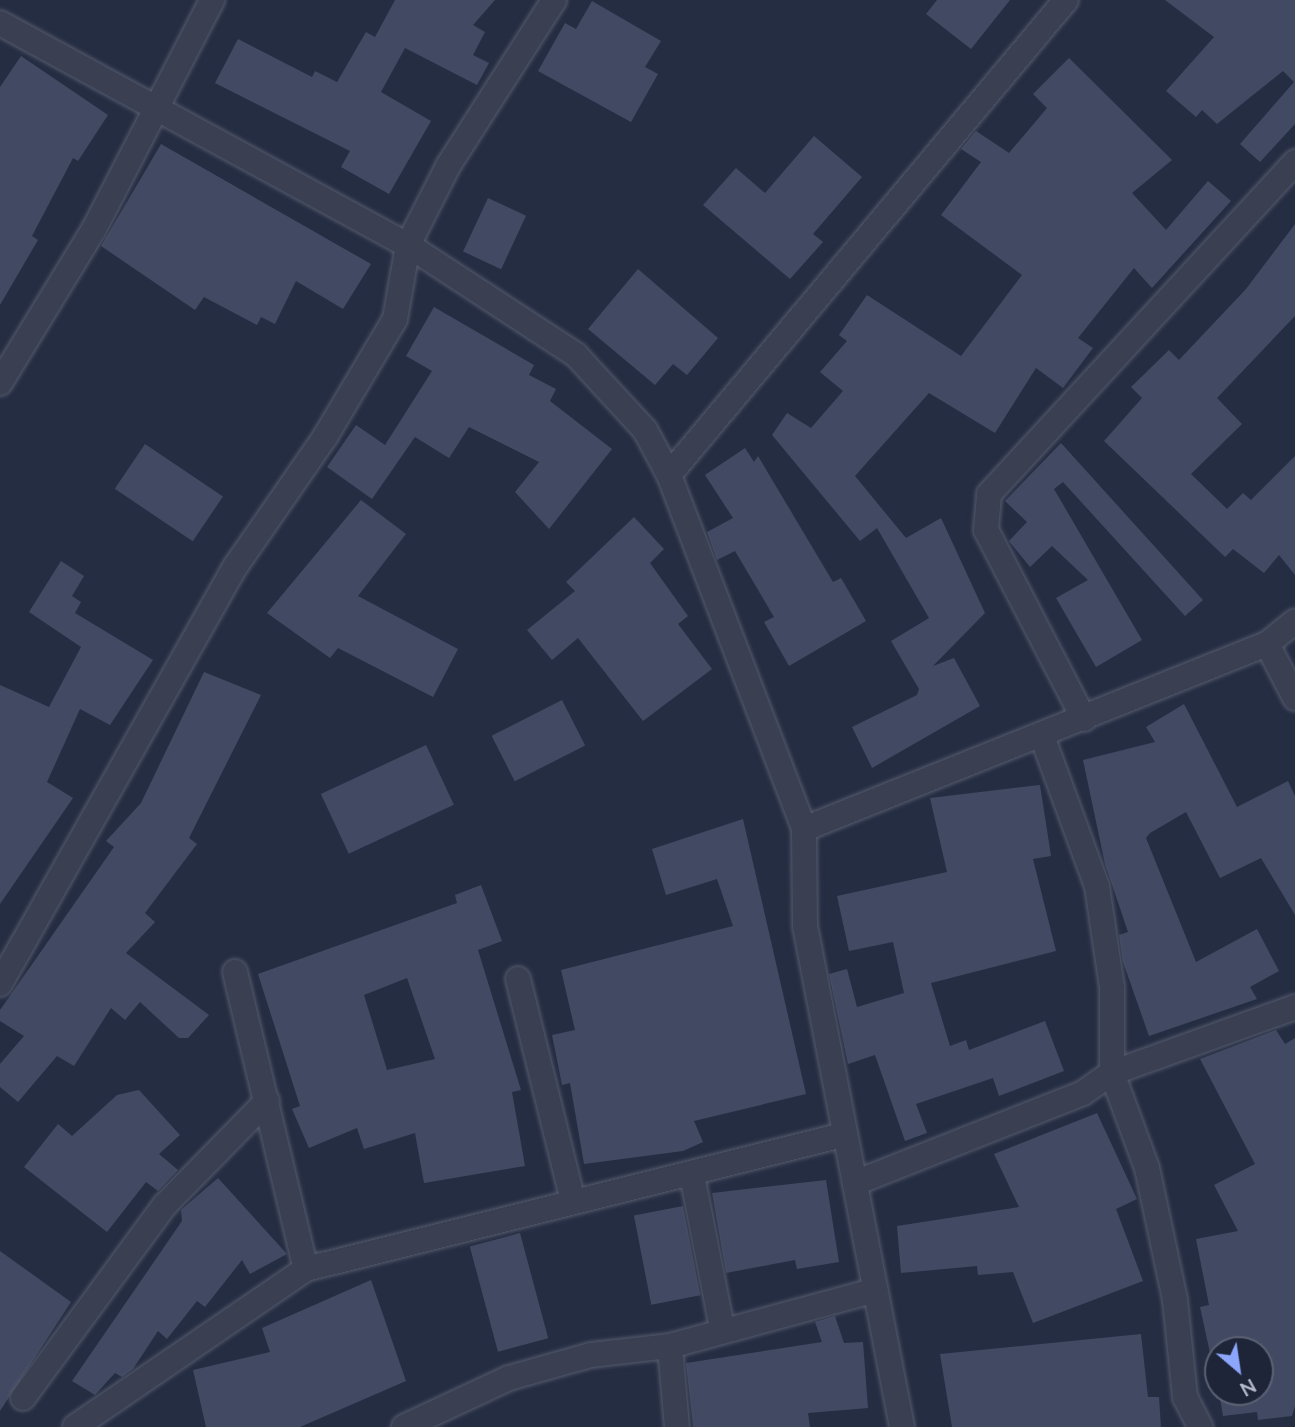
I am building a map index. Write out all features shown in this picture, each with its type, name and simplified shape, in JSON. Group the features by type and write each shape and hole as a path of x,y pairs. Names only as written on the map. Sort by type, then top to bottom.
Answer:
{"street":[{"path":"0,383 94,229 153,108 212,0"},
{"path":"0,984 235,567 326,437 395,319 408,245 448,166 554,0"},
{"path":"669,475 1066,0"},
{"path":"0,23 408,245 576,355 645,430 669,475 804,829 805,926 843,1135 855,1183 902,1427"},
{"path":"1084,719 986,530 989,494 1295,162"},
{"path":"804,829 1267,644 1295,621"},
{"path":"1267,644 1295,698"},
{"path":"1042,736 1097,886 1112,987 1112,1073 1147,1168 1175,1300 1185,1397 1200,1427"},
{"path":"235,972 306,1269"},
{"path":"518,979 573,1201"},
{"path":"855,1183 1083,1093 1112,1073 1295,1007"},
{"path":"23,1398 165,1205 267,1101"},
{"path":"75,1427 306,1269 573,1201 692,1175 843,1135"},
{"path":"692,1175 722,1328"},
{"path":"404,1427 509,1378 591,1355 670,1346 722,1328 876,1290"},
{"path":"670,1346 677,1427"}],"building":[{"path":"395,0 495,0 473,25 485,32 473,55 489,63 477,85 405,48 381,92 431,121 389,194 341,167 350,151 215,83 238,39 312,77 315,71 337,82 366,32 375,37"},
{"path":"937,0 1010,0 971,49 926,14"},
{"path":"1165,0 1295,0 1295,124 1260,162 1240,144 1294,82 1283,71 1217,124 1202,110 1196,117 1166,91 1214,37"},
{"path":"592,1 661,41 645,67 658,74 631,122 538,71 565,23 576,29"},
{"path":"21,56 108,115 78,161 73,158 32,236 38,240 0,305 0,87"},
{"path":"1069,58 1172,160 1132,193 1166,230 1208,181 1231,201 1152,288 1134,268 1078,338 1093,348 1063,388 1036,368 995,433 929,393 855,476 906,538 941,518 985,613 933,666 954,658 980,706 872,768 852,727 917,695 919,689 891,641 929,618 877,528 860,541 772,435 787,413 811,428 843,391 820,372 847,341 839,335 867,295 961,356 1022,275 941,215 981,162 961,149 976,131 1009,153 1047,108 1033,94"},
{"path":"814,136 862,177 813,234 823,242 790,279 703,205 736,168 765,193"},
{"path":"161,144 371,264 343,309 296,281 275,324 261,317 257,325 204,297 195,310 101,246"},
{"path":"488,198 526,216 501,269 463,251"},
{"path":"1295,224 1295,316 1217,398 1242,424 1191,474 1227,509 1243,493 1251,500 1295,456 1295,575 1279,555 1264,573 1233,549 1225,557 1104,441 1142,398 1131,387 1169,350 1179,360 1246,289"},
{"path":"638,269 718,338 687,375 673,364 655,385 588,329"},
{"path":"434,307 534,365 529,375 556,389 550,401 612,449 549,529 515,492 539,462 469,427 449,458 415,437 372,499 327,467 356,425 385,445 432,371 406,356"},
{"path":"1061,443 1203,600 1185,616 1063,482 1054,489 1142,640 1096,667 1056,598 1088,580 1052,546 1030,567 1009,541 1027,522 1005,501"},
{"path":"145,444 223,497 193,541 115,489"},
{"path":"745,448 754,462 758,456 833,582 841,578 866,621 789,666 764,622 774,617 735,551 717,560 707,532 733,518 705,475"},
{"path":"361,500 406,534 358,596 458,649 433,697 338,648 330,658 267,613"},
{"path":"634,517 664,549 650,563 688,616 678,624 712,669 643,721 578,638 552,660 527,630 575,591 566,582"},
{"path":"61,561 84,576 72,596 81,602 75,613 153,660 110,725 80,709 47,782 73,798 0,904 0,685 49,707 81,647 29,612"},
{"path":"204,672 261,695 189,838 197,844 145,913 155,922 126,953 209,1015 188,1038 179,1038 140,1002 125,1020 111,1008 74,1066 57,1056 18,1102 0,1087 0,1064 24,1036 0,1021 0,1010 114,847 106,841 141,803"},
{"path":"562,700 585,745 515,781 492,736"},
{"path":"1184,704 1237,807 1288,781 1295,796 1295,915 1261,858 1220,878 1186,812 1150,833 1146,838 1196,962 1257,929 1279,971 1250,987 1257,999 1149,1036 1123,962 1119,935 1128,932 1105,864 1083,760 1155,742 1146,727"},
{"path":"426,745 454,805 349,854 321,794"},
{"path":"1040,785 1051,856 1033,859 1056,951 931,983 950,1046 966,1040 969,1050 1045,1021 1064,1071 999,1096 993,1078 916,1104 927,1133 905,1141 875,1055 848,1064 829,974 847,969 857,1007 904,993 893,942 849,951 837,896 947,872 930,798"},
{"path":"743,819 806,1094 694,1121 703,1142 683,1151 584,1164 570,1083 562,1085 552,1035 575,1030 561,970 733,926 717,879 666,895 652,849"},
{"path":"481,885 502,941 478,950 521,1090 512,1092 525,1166 424,1183 415,1133 364,1149 357,1128 309,1148 292,1109 300,1106 258,974 457,903 455,895","holes":["407,978 435,1059 387,1070 364,995"]},
{"path":"1276,1030 1285,1044 1295,1038 1295,1406 1292,1416 1258,1420 1257,1412 1223,1416 1221,1406 1274,1406 1274,1336 1206,1336 1200,1307 1209,1305 1196,1239 1238,1231 1214,1185 1255,1164 1200,1059"},
{"path":"139,1090 180,1135 159,1154 178,1170 158,1191 146,1182 107,1232 24,1167 58,1124 72,1136 117,1095"},
{"path":"1097,1113 1137,1199 1116,1209 1143,1281 1033,1323 1013,1272 978,1275 977,1266 901,1273 897,1226 1019,1207 994,1154"},
{"path":"218,1178 287,1254 250,1274 242,1260 205,1307 197,1301 167,1339 158,1331 133,1369 122,1377 115,1373 95,1395 72,1381 182,1221 181,1210"},
{"path":"826,1180 839,1262 797,1269 795,1260 726,1273 712,1193"},
{"path":"683,1206 700,1295 651,1305 634,1216"},
{"path":"520,1233 548,1338 498,1352 470,1246"},
{"path":"0,1251 71,1302 0,1411"},
{"path":"371,1280 406,1381 300,1427 206,1427 193,1370 270,1352 262,1328"},
{"path":"835,1316 844,1343 863,1342 868,1408 808,1413 810,1427 693,1427 686,1363 822,1342 815,1322"},
{"path":"1141,1334 1148,1397 1159,1397 1161,1427 952,1427 940,1354"}]}
